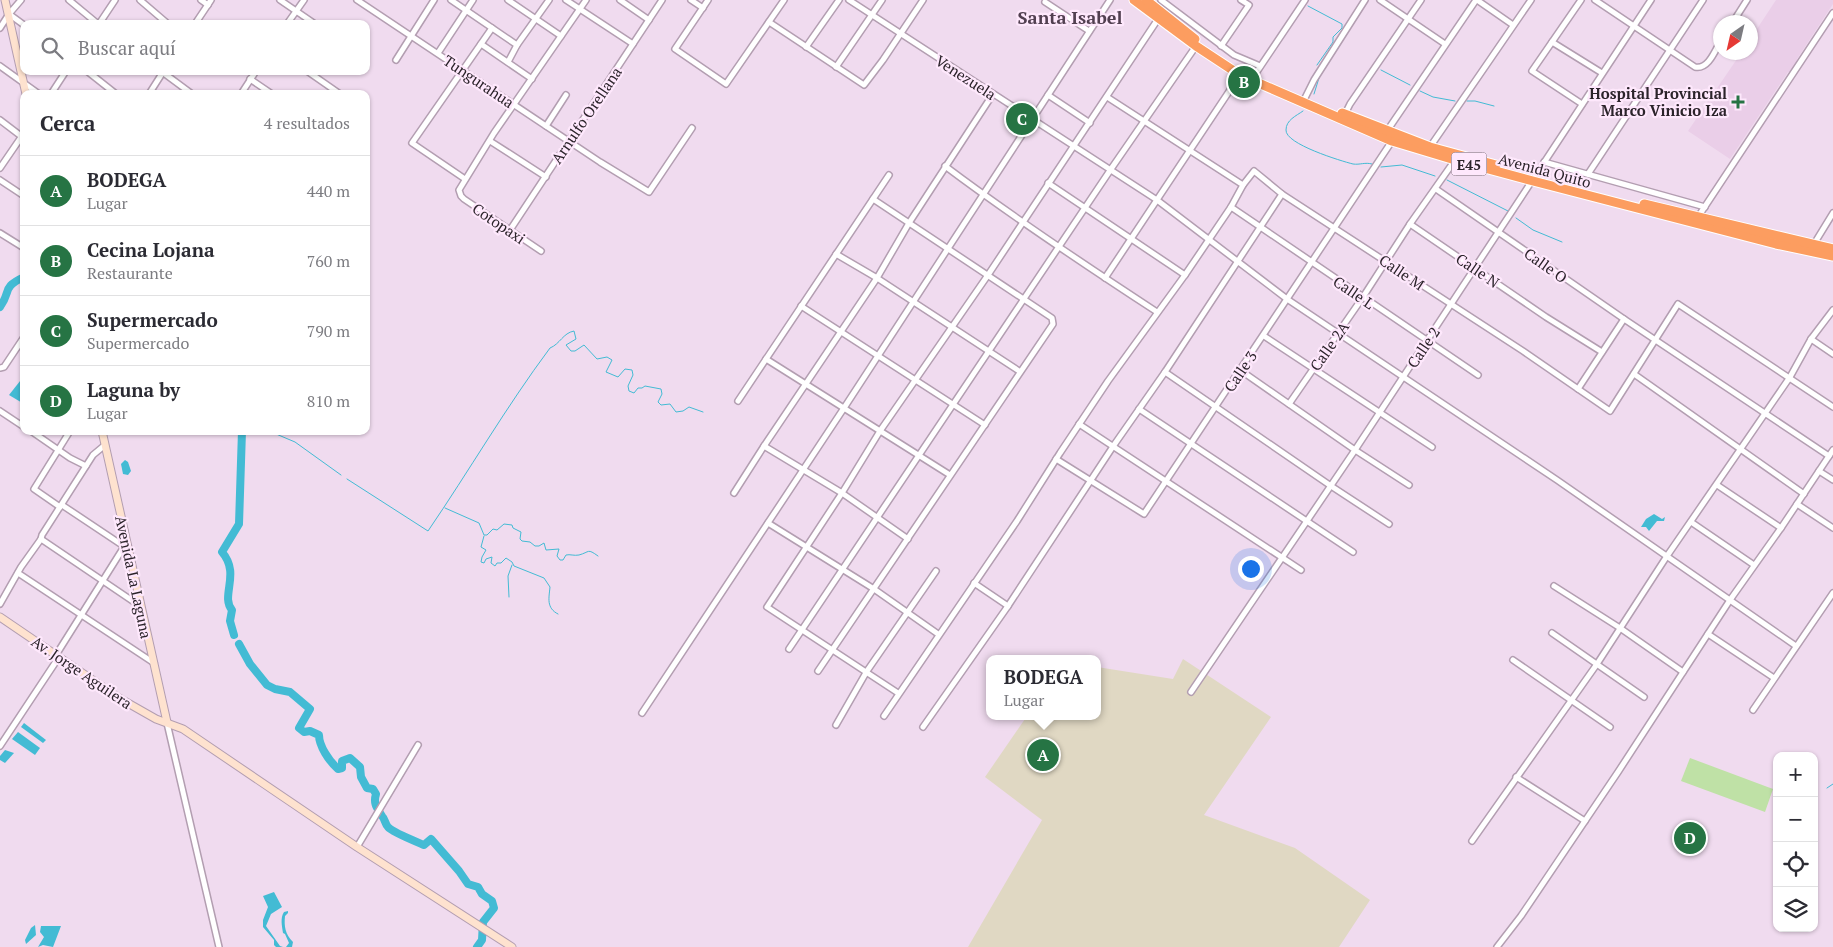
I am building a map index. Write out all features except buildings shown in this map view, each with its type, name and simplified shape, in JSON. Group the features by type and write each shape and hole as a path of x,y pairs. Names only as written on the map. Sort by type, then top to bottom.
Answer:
{"highway":[{"name":"Avenida Quito","path":"1134,0 1240,76 1392,141 1455,160 1833,249"},
{"name":"Avenida Quito","path":"1146,0 1227,62 1305,98 1387,131 1430,147 1534,178 1766,242 1833,256"}],"street":[{"path":"5,0 20,68"},
{"path":"0,28 21,0"},
{"path":"69,0 93,20"},
{"path":"101,20 115,0"},
{"path":"140,0 163,20"},
{"path":"198,20 210,2 201,0"},
{"path":"280,0 310,20"},
{"path":"290,20 304,0"},
{"name":"Tungurahua","path":"357,0 600,162 649,192 692,128"},
{"path":"396,60 410,35 434,0"},
{"path":"451,0 517,45"},
{"path":"438,53 473,0"},
{"path":"508,0 561,36"},
{"path":"508,62 517,45 549,0"},
{"path":"566,0 633,44"},
{"path":"492,28 412,143 465,179 586,0"},
{"path":"620,0 650,20"},
{"name":"Arnulfo Orellana","path":"510,230 662,0"},
{"path":"691,0 703,8"},
{"path":"708,0 674,49 726,84 784,0"},
{"path":"806,47 839,0"},
{"name":"Venezuela","path":"849,0 1157,200 1237,262"},
{"path":"836,67 882,0"},
{"path":"769,22 864,85 923,0"},
{"path":"642,713 804,469 1110,0"},
{"path":"1161,0 1234,55 1260,66"},
{"path":"1221,46 1249,5 1241,0"},
{"path":"1254,76 1305,0"},
{"path":"1305,98 1317,74 1365,0"},
{"path":"1380,0 1445,44"},
{"path":"1345,114 1421,0"},
{"path":"1387,131 1477,0 1513,25"},
{"path":"1430,147 1531,0"},
{"path":"1581,0 1532,72 1582,104"},
{"path":"1595,0 1695,67 1705,67 1713,54"},
{"name":"Calle 2","path":"1191,692 1500,232 1632,26 1651,0"},
{"path":"1588,174 1703,0"},
{"path":"1737,15 1747,0"},
{"path":"1045,2 1089,31"},
{"path":"1698,217 1833,13"},
{"path":"9,14 20,22"},
{"path":"898,693 767,607 807,548 880,431 988,275 1158,19"},
{"path":"1552,42 1602,74"},
{"path":"481,44 532,79"},
{"path":"789,649 1110,169 1196,46"},
{"path":"0,66 33,90"},
{"path":"21,75 25,90"},
{"path":"54,90 63,75"},
{"path":"92,75 111,90"},
{"path":"152,90 161,75"},
{"path":"167,75 187,90"},
{"path":"243,90 253,75"},
{"path":"313,75 334,90"},
{"path":"1105,278 1240,76"},
{"path":"250,79 266,90"},
{"path":"546,126 566,94"},
{"path":"734,493 877,278 908,223 993,94"},
{"path":"1048,95 1090,123"},
{"path":"884,716 938,634 1017,521 1079,424 1231,207 1243,185 1107,97"},
{"path":"0,120 20,133"},
{"path":"0,168 20,139"},
{"path":"490,141 546,177"},
{"name":"Calle 3","path":"1056,460 1144,514 1392,141"},
{"name":"Calle 2A","path":"1289,404 1455,160"},
{"path":"1544,162 1705,207"},
{"path":"945,166 1058,247 1157,312"},
{"name":"Calle M","path":"1243,185 1254,171 1282,194 1523,351 1610,411 1634,374"},
{"path":"738,401 890,175"},
{"name":"Cotopaxi","path":"465,179 459,193 464,199 542,250"},
{"path":"0,180 20,193"},
{"path":"1048,183 1185,275"},
{"name":"Calle O","path":"1436,189 1624,319 1829,456"},
{"path":"923,727 1008,606 1090,481 1166,372 1282,194"},
{"path":"818,671 1050,328 1053,320 1024,298 873,199"},
{"name":"Calle L","path":"1231,207 1478,375"},
{"path":"1814,245 1833,213"},
{"name":"Calle N","path":"1410,224 1546,317 1602,352"},
{"path":"0,233 20,246"},
{"path":"836,254 913,301 1020,372"},
{"path":"1237,262 1287,299 1403,376 1796,646"},
{"path":"1804,494 1634,374 1678,304 1833,407"},
{"path":"801,306 985,424"},
{"path":"1472,841 1597,664 1667,556 1790,377 1811,340 1833,310"},
{"path":"1578,389 1624,319"},
{"path":"1264,336 1432,447"},
{"path":"1811,340 1833,354"},
{"path":"0,368 4,367 20,343"},
{"path":"766,359 950,475"},
{"path":"1240,370 1409,485"},
{"path":"1166,372 1215,408 1389,524"},
{"path":"1139,409 1352,552"},
{"path":"0,411 20,424"},
{"path":"1079,424 1301,570"},
{"path":"37,435 86,466"},
{"path":"0,746 126,547 34,489 68,435"},
{"name":"Avenida La Laguna","path":"103,435 126,547 167,722"},
{"path":"0,604 86,466 105,444"},
{"path":"764,446 842,493 908,539"},
{"path":"1497,947 1521,916 1730,600 1833,450"},
{"path":"1819,471 1833,480"},
{"path":"1717,485 1781,528"},
{"path":"1797,504 1833,528"},
{"path":"1691,522 1754,565"},
{"path":"768,523 874,589 938,634"},
{"path":"41,539 140,606"},
{"path":"836,725 867,671 936,570"},
{"path":"18,573 154,663"},
{"path":"974,582 1008,606"},
{"path":"1554,586 1620,628 1683,672"},
{"path":"1753,710 1833,593"},
{"name":"Av. Jorge Aguilera","path":"0,617 119,698 156,719 183,729 356,847 512,947"},
{"path":"1552,633 1644,697"},
{"path":"1708,634 1774,678"},
{"path":"1512,660 1610,728"},
{"path":"167,722 219,947"},
{"path":"356,847 415,753 418,745"},
{"path":"1516,777 1585,821"}],"shaded area":[{"name":"Hospital Provincial Marco Vinicio Iza","path":"1776,0 1833,0 1833,4 1790,72 1788,72 1730,159 1688,131 1736,60 1758,60 1758,27"},
{"path":"1183,659 1271,717 1204,815 1295,848 1370,900 1339,947 968,947 1042,820 985,777 1024,720 1101,720 1101,668 1173,679"}],"green space":[{"path":"1690,758 1773,789 1765,812 1681,781"}],"water":[{"path":"20,381 20,402 9,395"},
{"path":"125,460 128,462 131,471 128,475 123,474 121,464"},
{"path":"1654,514 1662,519 1665,517 1664,521 1657,521 1649,531 1646,527 1641,527 1646,519"},
{"path":"24,723 46,740 43,743 21,727"},
{"path":"18,732 40,748 35,755 12,739"},
{"path":"5,750 14,753 5,763 0,760 0,756"},
{"path":"274,892 282,907 271,914 266,926 280,946 283,947 276,947 274,945 274,940 263,927 263,920 268,907 263,896"},
{"path":"288,911 285,916 285,927 288,936 293,942 292,947 286,947 289,943 283,933 282,925 283,914"},
{"path":"35,925 36,935 26,944 25,940 31,928"},
{"path":"41,926 61,926 53,947 43,945 38,947 44,937 40,932"}],"waterway":[{"path":"1308,6 1342,24 1342,28 1333,37 1333,42 1317,65"},
{"path":"1381,70 1410,85"},
{"path":"1314,94 1319,78"},
{"path":"1420,91 1433,97 1455,101"},
{"path":"1467,101 1494,106"},
{"path":"1303,111 1292,119 1286,127 1288,135 1294,141 1326,156 1356,164 1372,164"},
{"path":"1381,167 1402,165 1435,176"},
{"path":"1447,180 1508,211"},
{"path":"1516,218 1533,230 1562,242"},
{"path":"0,307 9,287 20,279"},
{"path":"347,479 428,531 518,393 550,348 567,334 574,331 576,339 566,345 571,351 575,351 584,345 597,359 607,357 612,360 606,372 618,377 625,369 632,370 633,375 628,386 629,391 634,393 638,388 645,386 661,389 662,394 658,402 661,405 670,404 676,412 683,411 689,407 703,412"},
{"path":"234,635 230,621 232,610 228,598 230,568 222,552 239,524 242,435"},
{"path":"278,435 295,442 341,475"},
{"path":"445,508 479,523 484,535 487,535 493,529 497,530 504,524 512,525 513,528 521,532 520,539 522,541 530,542 535,546 544,543 546,550 559,549 557,556 560,560 563,560 566,555 579,555 588,551 598,556"},
{"path":"484,536 481,547 486,550 481,562 484,563 486,559 492,557 491,563 495,566 506,558 514,566 544,578 550,587 550,606 558,614"},
{"path":"509,597 508,576 512,565"},
{"path":"239,644 250,664 267,685 290,692 310,709 299,728 304,732 310,731 319,735 328,758 335,766 338,769 342,768 342,761 350,758 360,767 361,777 367,788 373,789 376,794 376,806 388,827 424,845 431,839 468,884 478,887 482,894 492,901 494,908 483,922 482,940 477,947"},
{"path":"1827,788 1833,784"}],"place":[{"name":"Cecina Lojana","path":"1244,82"},
{"name":"Hospital Provincial Marco Vinicio Iza","path":"1738,102"},
{"name":"Supermercado","path":"1022,119"},
{"name":"BODEGA","path":"1043,755"},
{"name":"Laguna by","path":"1690,838"}],"district":[{"name":"Santa Isabel","path":"1070,17"}]}
